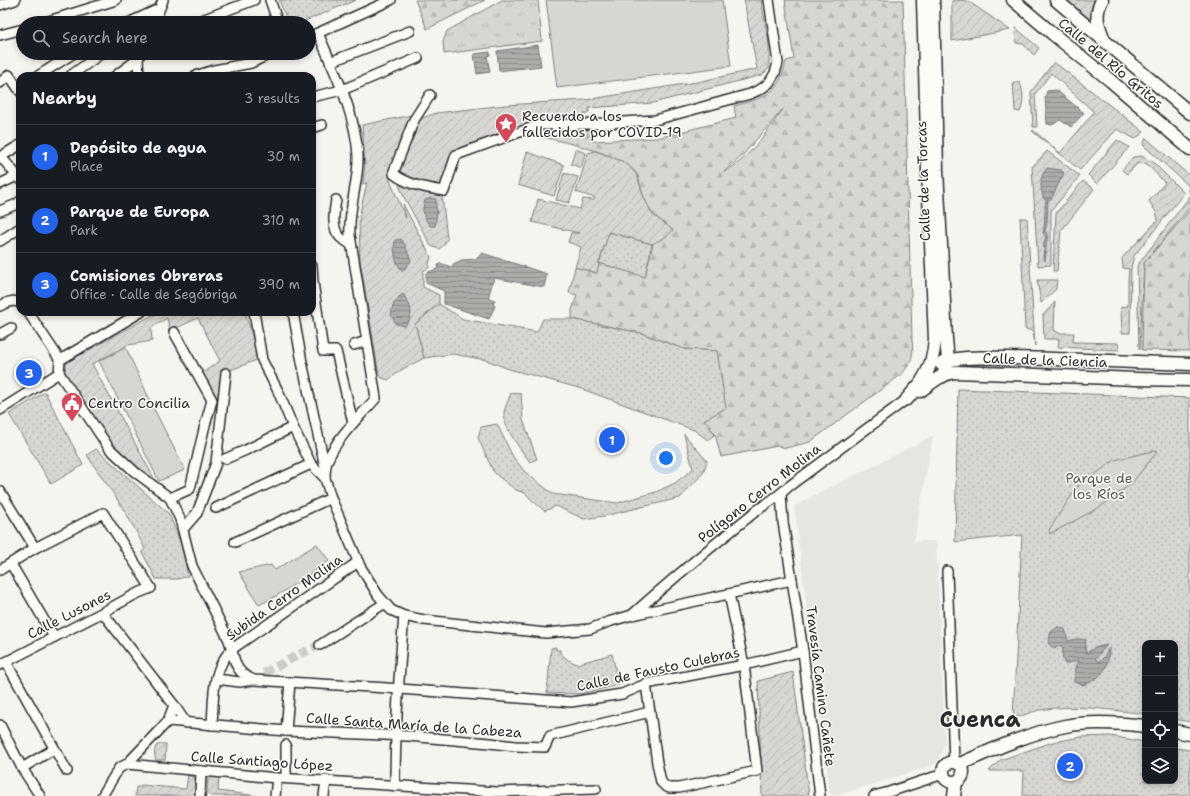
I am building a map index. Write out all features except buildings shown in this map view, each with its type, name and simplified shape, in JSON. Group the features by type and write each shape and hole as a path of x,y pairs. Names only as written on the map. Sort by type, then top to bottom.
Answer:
{"street":[{"path":"0,5 15,0"},
{"path":"65,16 116,0"},
{"path":"212,16 254,0"},
{"path":"270,0 276,16"},
{"path":"325,474 328,458 353,423 376,398 351,245 349,224 358,157 352,121 342,90 318,33 392,0"},
{"path":"430,95 414,120 394,174 399,178 423,187 444,191 456,155 539,125 655,120 750,94 761,89 769,83 776,73 778,63 769,0"},
{"path":"923,0 935,343 936,354 947,368"},
{"name":"Calle de la Torcas","path":"933,0 937,170 947,368"},
{"name":"Calle del Río Gritos","path":"1013,0 1190,149"},
{"name":"Calle del Río Gritos","path":"1056,0 1190,113"},
{"path":"1102,0 1097,11 1097,21 1105,42"},
{"path":"140,16 161,4"},
{"path":"157,16 161,4"},
{"path":"0,35 16,31"},
{"path":"330,62 410,31"},
{"path":"316,96 342,90 418,58"},
{"path":"44,72 63,60"},
{"path":"76,72 92,60"},
{"path":"120,72 135,60"},
{"path":"139,72 140,60"},
{"path":"208,72 251,63 257,60"},
{"path":"0,83 8,76 16,85"},
{"path":"316,127 322,125"},
{"path":"16,148 1,157 16,176"},
{"path":"0,184 16,179"},
{"path":"336,200 333,215 336,228 340,237 351,245"},
{"path":"0,211 16,204"},
{"path":"0,241 16,231"},
{"path":"0,306 16,301"},
{"path":"316,303 323,351 336,351 353,423"},
{"path":"31,316 60,360 59,373 109,448 135,472 170,498 178,512 192,566 227,634 238,669 245,677 259,678"},
{"path":"60,360 133,316"},
{"path":"255,316 262,360 278,391 311,464 325,474"},
{"path":"294,316 331,498 358,562 378,595 391,610 404,616 424,620 546,633 590,629 632,615 792,580"},
{"path":"0,334 11,328"},
{"path":"170,498 190,489 212,400 174,332"},
{"path":"354,345 367,341"},
{"path":"922,381 930,365 935,343"},
{"name":"Calle de la Ciencia","path":"907,399 916,394 947,368 979,358 1030,358 1190,364"},
{"path":"907,399 934,368 947,368"},
{"name":"Calle de la Ciencia","path":"947,368 1143,379 1190,380"},
{"path":"0,410 59,373"},
{"path":"183,529 197,513 216,463 226,373"},
{"name":"Polígono Cerro Molina","path":"632,615 666,584 755,512 907,399"},
{"path":"225,459 293,427"},
{"path":"216,508 311,464"},
{"path":"0,491 35,548 0,570"},
{"name":"Travesía Camino Cañete","path":"781,494 783,522 803,651 820,796"},
{"path":"236,542 331,498"},
{"name":"Calle Lusones","path":"3,663 54,638 136,594 151,588 104,513 35,548"},
{"name":"Subida Cerro Molina","path":"212,725 216,679 219,667 232,649 358,562"},
{"path":"11,564 54,638"},
{"path":"947,571 957,763 963,769 963,774 956,782 954,796"},
{"path":"646,684 661,782 669,792 679,788 757,771 744,665 729,594"},
{"path":"320,645 385,603"},
{"path":"102,612 174,705 186,723"},
{"path":"395,786 395,735 404,616"},
{"name":"Calle de Fausto Culebras","path":"259,678 290,682 571,702 622,694 646,684 744,665 803,651"},
{"path":"3,663 68,771"},
{"path":"216,679 240,682 259,678"},
{"path":"286,731 290,682"},
{"path":"102,796 119,768 127,764 168,721 174,705"},
{"name":"Calle Santa María de la Cabeza","path":"168,721 286,731 395,735 515,746 544,746 550,736 650,712"},
{"path":"956,782 947,780 943,774 944,767 947,764 957,763 984,754 1035,734 1065,726 1096,723 1142,726"},
{"path":"0,725 22,768 40,796"},
{"path":"1178,732 1190,734"},
{"path":"275,796 282,778 286,745"},
{"path":"22,768 54,749"},
{"name":"Calle Santiago López","path":"127,764 282,778 497,792 596,789"},
{"path":"200,796 201,771"},
{"path":"874,796 888,794 943,774"},
{"path":"324,796 326,780"}],"shaded area":[{"path":"538,45 541,66 499,71 497,51"},
{"path":"490,52 490,55 487,56 490,72 477,74 474,54"},
{"path":"1056,90 1084,113 1071,127 1060,120 1052,125 1047,124 1045,97 1047,91"},
{"path":"1047,168 1061,170 1064,173 1051,199 1048,199 1047,224 1045,231 1048,237 1045,261 1043,258 1044,242 1046,237 1043,233 1046,199 1044,199 1041,187 1041,179"},
{"path":"430,198 436,199 437,212 435,226 430,226 423,213 425,200"},
{"path":"401,239 411,261 403,271 396,261 394,248 395,240"},
{"path":"482,253 547,274 544,287 494,278 488,298 495,300 493,305 495,306 489,319 444,304 444,291 426,283 426,273 437,269 439,264 453,267 453,264 462,260 475,259"},
{"path":"403,294 411,310 410,318 405,326 396,324 391,315 394,303"},
{"path":"933,436 914,541 936,541 945,743 938,761 932,766 835,796 830,793 794,506"},
{"path":"1058,627 1065,629 1068,641 1077,639 1086,640 1085,649 1087,653 1094,648 1107,645 1095,659 1099,662 1109,648 1108,662 1100,676 1083,685 1074,682 1075,671 1079,660 1065,664 1061,645 1054,649 1048,643 1051,632"}],"green space":[{"path":"279,0 356,0 316,16 285,16"},
{"path":"415,0 485,0 427,29"},
{"path":"502,0 538,0 542,41 444,54 443,42 447,31"},
{"path":"546,0 722,0 731,66 557,88"},
{"path":"744,0 761,0 769,44 769,68 762,75 653,103 589,108 589,112 581,115 581,122 539,125 456,155 444,191 399,178 396,162 391,165 390,181 406,218 403,204 431,257 429,264 430,267 423,271 423,287 439,295 439,304 415,324 424,358 403,369 388,380 382,378 379,375 360,260 359,220 367,183 363,184 365,163 362,125 412,115 420,119 436,113 505,105 585,100 697,82 757,69"},
{"path":"785,0 903,0 913,351 910,362 902,374 810,442 786,448 778,446 721,457 715,434 704,420 717,351 684,349 641,333 572,319 572,310 577,295 569,293 575,267 596,273 599,263 645,276 659,219 653,215 648,208 638,176 632,168 594,150 542,137 539,125 590,124 592,141 657,138 736,118 734,106 754,100 769,93 775,88 779,81 786,61 794,59","holes":["783,109 750,152 734,166 724,172 742,156"]},
{"path":"1066,0 1095,0 1092,6 1092,22"},
{"path":"952,1 968,1 1010,30 952,41"},
{"path":"1016,28 1039,48 1034,55 1023,44 1016,43"},
{"path":"1054,62 1144,132 1135,139 1117,129 1080,170 1032,131 1033,130 1060,153 1094,112 1051,73 1035,94 1037,127 1033,127 1031,92"},
{"path":"1013,82 1019,82 1023,92 1020,112 1015,111"},
{"path":"1146,138 1190,176 1190,195 1188,185 1143,145"},
{"path":"1117,140 1129,147 1097,184 1088,175"},
{"path":"575,149 586,153 581,168 571,164"},
{"path":"596,151 624,162 630,167 637,175 643,195 652,214 673,230 666,237 652,244 609,232 597,273 575,267 581,247 568,242 571,233 579,233 532,222 538,199 580,209 583,199 594,200 595,198 576,192 588,153"},
{"path":"1047,151 1080,176 1051,211 1051,265 1038,266 1032,167"},
{"path":"527,152 564,165 554,196 518,185"},
{"path":"1141,156 1153,162 1184,193 1134,256 1131,268 1130,333 1122,333 1121,307 1128,306 1129,269 1123,268 1122,258 1158,220 1156,212 1149,201 1165,183 1147,164 1138,163 1127,174 1122,170 1133,157"},
{"path":"564,173 578,177 569,203 556,200"},
{"path":"1083,181 1094,189 1061,231 1057,271 1053,271 1056,213"},
{"path":"403,182 442,195 447,239 444,245 439,249 431,246 404,197 399,185"},
{"path":"1190,196 1190,207 1144,263 1139,349 1137,266"},
{"path":"1190,210 1190,351 1142,350 1144,263"},
{"path":"1020,218 1027,218 1035,346 1033,331 1025,329"},
{"path":"609,232 652,244 645,277 599,263"},
{"path":"1037,280 1057,280 1056,289 1041,303"},
{"path":"1055,302 1054,330 1059,333 1074,333 1073,342 1118,343 1119,350 1058,347 1059,339 1044,339 1043,315"},
{"path":"439,304 463,319 537,332 543,319 572,319 641,333 684,349 717,351 726,408 704,420 715,434 708,440 694,430 579,388 509,369 486,360 453,354 424,358 415,324"},
{"path":"151,316 246,316 259,359 223,373 221,394 217,399 202,373 220,361 198,318 170,331 167,318 151,328 152,341 128,345 92,364 155,480 110,446 63,374 67,362"},
{"path":"126,348 154,409 185,470 159,481 99,361"},
{"name":"Parque de los Ríos","path":"958,389 1190,398 1190,722 1178,720 1178,640 1142,640 1142,714 1092,708 1052,708 1013,718 1022,535 955,542"},
{"path":"45,392 83,465 51,484 9,414"},
{"path":"511,393 521,394 523,420 537,459 530,462 514,439 505,420 505,409"},
{"path":"497,424 513,457 525,472 553,494 617,503 656,492 675,483 693,469 684,434 707,461 703,473 680,498 604,516 584,519 556,506 545,511 525,493 516,490 493,471 478,438 481,427"},
{"path":"96,449 169,514 182,546 188,576 178,579 156,579 142,552 145,549 134,528 87,455"},
{"path":"1157,450 1132,483 1100,507 1050,534 1049,530 1077,487 1115,460"},
{"path":"317,544 329,561 286,590 259,605 239,572 271,565 275,570"},
{"path":"556,647 556,650 560,650 560,653 568,660 577,664 612,654 619,685 580,694 547,693 551,648"},
{"path":"793,672 809,796 762,796 758,681"},
{"path":"1110,736 1142,741 1142,784 1178,784 1178,748 1190,750 1190,796 1023,796 1024,771 989,771 1000,760 1053,742 1081,737"},
{"path":"161,744 166,744 165,760 156,760 154,753 155,748"},
{"path":"188,775 197,779 195,792 189,796 135,796 136,787 141,787 141,785 186,789"},
{"path":"208,776 219,777 218,791 258,796 211,796 207,793"}],"tunnel":[{"path":"264,673 320,645"}],"place":[{"name":"Recuerdo a los fallecidos por COVID-19","path":"506,144"},
{"name":"Comisiones Obreras","path":"29,373"},
{"name":"Centro Concilia","path":"72,422"},
{"name":"Depósito de agua","path":"612,440"},
{"name":"Parque de Europa","path":"1070,766"}],"district":[{"name":"Cuenca","path":"980,719"}]}
